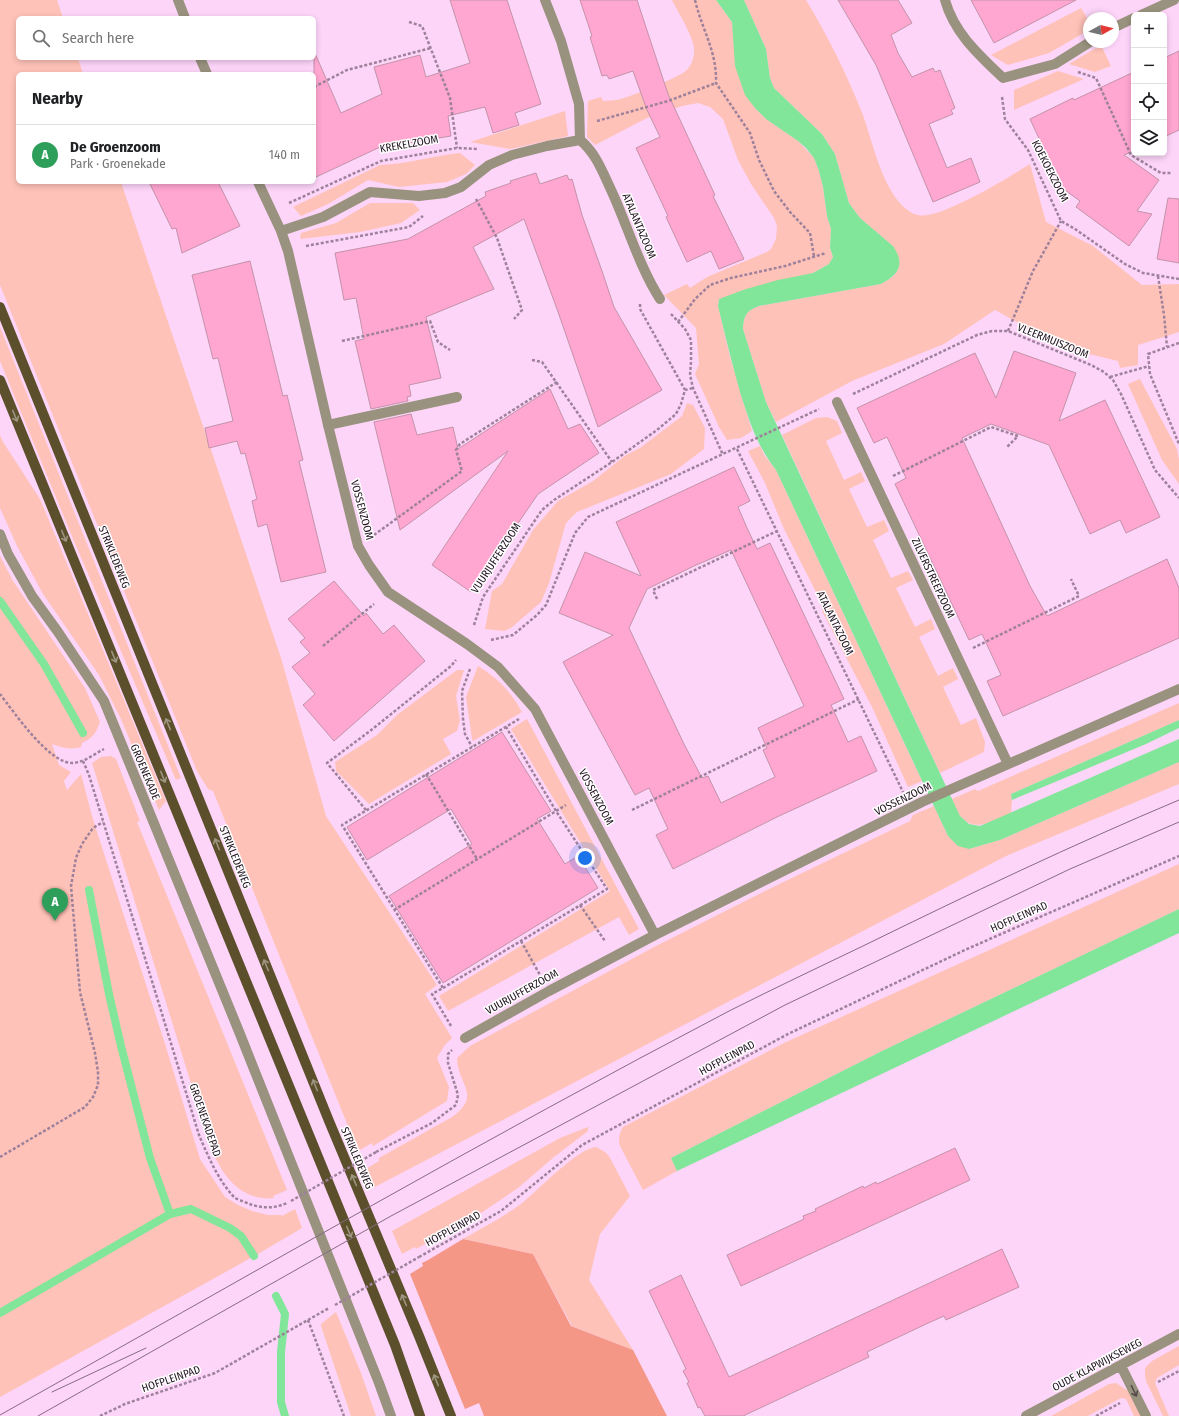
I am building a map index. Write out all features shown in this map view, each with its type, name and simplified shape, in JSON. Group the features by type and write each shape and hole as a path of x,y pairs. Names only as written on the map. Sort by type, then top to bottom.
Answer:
{"main road":[{"name":"STRIKLEDEWEG","path":"0,307 329,1121 451,1416"},
{"path":"0,380 395,1345 420,1416"}],"street":[{"path":"178,0 184,16"},
{"path":"281,231 323,217 370,192 419,196 445,193 461,187 489,165 512,155 547,146 580,140 579,104 560,41 545,0"},
{"path":"945,0 949,13 957,28 971,47 1003,78 1054,64 1083,46"},
{"path":"1148,12 1174,0"},
{"path":"1119,25 1131,19"},
{"path":"201,60 206,72"},
{"name":"ATALANTAZOOM","path":"580,140 588,147 600,166 624,219 649,281 660,299"},
{"name":"VOSSENZOOM","path":"259,184 281,231 288,250 328,425 358,546 388,592 467,644 498,667 535,710 655,935 911,807 1179,689"},
{"path":"328,425 457,397"},
{"name":"ZILVERSTREEPZOOM","path":"837,402 1008,764"},
{"name":"GROENEKADE","path":"0,534 8,554 32,596 104,701 240,1034 391,1416"},
{"name":"VUURJUFFERZOOM","path":"465,1038 549,991 655,935"},
{"name":"OUDE KLAPWIJKSEWEG","path":"1026,1416 1179,1334"},
{"path":"1121,1366 1146,1416"}],"path":[{"path":"695,0 712,50 716,83 750,134 759,160 774,191 810,233 814,256"},
{"path":"409,22 422,26 450,98 457,148"},
{"path":"316,86 347,70 430,48"},
{"path":"1054,64 1096,78 1131,155 1161,173 1172,173"},
{"name":"KOEKOEKZOOM","path":"1003,78 1002,101 1005,119 1028,150 1061,221"},
{"path":"579,126 668,101 716,83"},
{"name":"KREKELZOOM","path":"272,211 381,161 457,148 485,150 512,155"},
{"path":"467,182 497,238 522,310 514,319"},
{"path":"288,250 409,227 426,213"},
{"path":"1008,331 1032,271 1061,221 1125,264 1142,273 1179,279"},
{"path":"678,322 695,298 710,285 731,278 785,266 826,253"},
{"path":"1158,276 1167,347"},
{"path":"649,281 638,290 640,309 685,390 693,388"},
{"path":"660,299 685,329 691,340 690,375 693,388 723,455"},
{"path":"342,341 430,321 438,342 450,350"},
{"name":"VLEERMUISZOOM","path":"737,449 788,423 837,402 977,335 992,331 1008,331 1091,365 1104,372 1113,380 1121,394 1155,470 1179,498"},
{"path":"1179,343 1148,354 1150,374 1179,444"},
{"path":"532,360 542,362 612,462"},
{"path":"1110,378 1149,366"},
{"path":"358,546 462,471 456,450 460,444 557,382"},
{"name":"VUURJUFFERZOOM","path":"366,810 327,762 370,732 451,666 467,644 483,597 542,510 554,500 657,430 676,414 685,390"},
{"path":"876,484 992,427 1018,436 1007,447"},
{"path":"472,747 465,734 462,691 477,652 486,642 494,638 513,635 537,615 546,605 575,533 588,517 737,449"},
{"name":"ATALANTAZOOM","path":"737,449 911,807"},
{"path":"657,599 653,590 777,531"},
{"path":"956,655 1079,596 1071,579"},
{"path":"323,646 388,592"},
{"path":"0,694 42,747 61,760 72,763 83,761 119,740"},
{"path":"632,810 859,699"},
{"path":"443,988 342,825 535,710"},
{"path":"465,1038 461,1030 455,1033 432,994 607,889 556,811 506,727"},
{"name":"GROENEKADEPAD","path":"83,761 199,1135 214,1168 235,1198 255,1207 267,1208 282,1205 376,1152 432,1123 456,1105 458,1095 448,1063 448,1054 465,1038"},
{"path":"426,774 477,859"},
{"path":"394,910 581,796"},
{"path":"0,1157 85,1107 93,1097 98,1085 95,1052 80,992 71,886 76,858 82,844 93,828 103,822"},
{"name":"HOFPLEINPAD","path":"100,1416 125,1404 215,1372 501,1211 582,1145 788,1034 967,949 1179,856"},
{"path":"580,905 614,956"},
{"path":"520,941 549,991"},
{"path":"308,1320 344,1416"},
{"path":"1158,1382 1179,1370"},
{"path":"1096,1416 1122,1402"}],"shaded area":[{"path":"0,0 57,0 62,16 16,16 16,60 79,60 82,72 16,72 16,184 122,184 281,658 326,816 437,985 425,994 452,1038 444,1046 437,1058 449,1087 447,1101 373,1146 372,1143 358,1151 213,791 208,789 197,771 0,285"},
{"path":"672,0 716,0 732,22 733,31 755,108 766,119 798,141 814,158 823,187 827,216 831,229 830,248 833,258 829,264 813,273 719,299 718,306 730,357 752,431 741,438 727,440 719,427 695,374 699,364 696,328 664,295 687,284 690,288 707,277 767,252 771,249 776,239 777,226 774,218 751,184 738,160 723,119 710,107 698,103 682,106 647,118 595,145 587,137 588,101 601,97 603,101 621,99 656,86 687,70 693,60 693,43"},
{"path":"716,0 744,0 766,49 770,78 774,88 822,134 835,154 849,203 860,218 893,246 899,259 896,273 881,284 759,306 746,314 743,329 766,402 960,816 969,824 980,826 1179,739 1179,762 1000,840 969,849 958,846 948,836 776,470 758,442 740,392 718,306 719,299 746,289 778,280 813,273 829,264 833,257 830,248 831,229 827,216 823,187 814,158 798,141 766,119 745,95 735,66 732,22"},
{"path":"744,0 806,0 837,56 850,85 863,115 883,175 895,197 907,210 918,215 928,215 941,211 957,205 1030,164 1046,222 1093,246 1142,285 1179,284 1179,332 1138,345 1138,365 1120,368 1118,361 1064,348 995,310 944,344 852,381 776,422 766,402 743,329 746,314 759,306 881,284 897,272 899,262 893,246 860,218 849,203 835,154 822,134 774,88 770,78 766,49"},
{"path":"1081,8 1083,12 1083,33 1049,53 1008,65 991,55"},
{"path":"1096,48 1102,48 1111,66 1095,72 1069,64"},
{"path":"1058,71 1084,79 1014,110 1014,90"},
{"path":"565,111 568,136 510,149 470,142"},
{"path":"460,153 475,165 466,174 447,182 399,187 368,180 328,204 301,216 293,207 380,165"},
{"path":"370,203 413,203 420,210 401,223 360,232 300,239 301,233 336,223"},
{"path":"0,327 181,778 176,780 71,534 0,361"},
{"path":"1140,379 1177,449 1179,460 1179,484 1162,460 1128,384"},
{"path":"687,403 693,405 705,428 704,449 671,474 577,512 566,523 549,583 541,602 511,628 504,631 485,629 492,591 502,584 533,530 558,501 593,481 626,455 640,448 682,416"},
{"path":"827,417 837,421 842,433 826,441 844,480 861,472 865,481 849,489 867,527 884,520 889,531 873,540 891,578 908,571 913,580 896,588 915,627 931,619 935,629 919,637 938,676 953,668 958,679 943,687 961,725 976,718 985,742 984,752 940,773 782,435 816,418"},
{"path":"0,435 40,499 166,801 159,810 121,719 99,675 43,594 17,546 0,508"},
{"path":"760,446 765,456 776,470 922,781 908,787 873,709 823,613 819,598 784,529 765,483 748,451"},
{"path":"0,556 13,581 85,688 100,722 94,735 82,743 81,747 66,748 52,744 59,765 71,772 64,781 67,790 81,774 92,816 166,1047 200,1159 225,1197 252,1211 268,1215 282,1216 295,1209 302,1228 258,1254 0,1397"},
{"path":"478,666 492,675 503,686 522,712 473,741 466,697"},
{"path":"457,670 464,670 456,696 460,720 457,731 443,739 451,754 369,804 336,771 335,762 377,735 397,715"},
{"path":"1179,703 1179,720 1011,794 1011,813 992,822 979,825 972,824 960,816 956,808 952,799 975,789 978,791"},
{"path":"527,719 639,929 629,935 619,917 448,1011 439,996 610,891 511,729"},
{"path":"1179,720 1179,728 1146,744 1012,800 1011,794"},
{"path":"111,756 116,759 140,821 137,822 287,1190 273,1196 274,1198 262,1198 241,1190 233,1184 214,1156 92,763 101,757"},
{"path":"1179,762 1179,784 1006,856 373,1188 366,1169 379,1161 379,1158 452,1117 466,1102 466,1089 458,1067 457,1058 470,1046 656,946 767,890 910,821 913,815 934,806 948,836 969,849 1000,840"},
{"path":"1179,864 1179,909 882,1051 671,1158 677,1171 643,1190 620,1146 619,1136 623,1127 784,1043"},
{"path":"1179,909 1179,933 677,1171 671,1158 882,1051"},
{"path":"588,1127 588,1131 554,1157 518,1188 484,1211 416,1249 415,1247 402,1254 392,1231 560,1138"},
{"path":"596,1147 609,1156 630,1196 600,1234 589,1280 633,1350 572,1326 533,1254 463,1239 514,1209 579,1154"},
{"path":"463,1239 533,1254 571,1326 633,1350 667,1416 484,1416 479,1403 465,1409 410,1274 423,1266 422,1263"},
{"path":"336,1312 361,1373 376,1416 351,1416 321,1326 321,1324"},
{"path":"1179,1346 1179,1365 1157,1378 1155,1383 1169,1416 1163,1416 1146,1381 1145,1368 1152,1361"},
{"path":"1116,1383 1130,1392 1141,1416 1134,1416 1126,1399 1121,1398 1088,1416 1051,1416 1109,1384"}],"building":[{"path":"450,0 507,0 541,104 515,113 519,125 493,133 485,107 448,116 451,136 378,148 316,177 316,72 314,72 314,60 316,60 316,56 341,113 382,94 374,67 420,55 426,77 470,63"},
{"path":"580,0 637,0 668,94 715,195 713,196 744,259 719,269 711,251 687,262 666,217 668,216 636,148 660,137 647,110 633,71 609,79 607,75 602,76 590,37 592,36"},
{"path":"838,0 898,0 912,23 891,35 898,53 912,77 933,68 935,72 940,70 955,108 951,110 953,114 929,124 947,168 971,158 980,182 933,202 876,65"},
{"path":"971,0 1076,0 994,43"},
{"path":"1179,51 1179,130 1167,136 1167,84 1167,57"},
{"path":"1131,73 1131,152 1124,155 1159,180 1137,211 1152,214 1129,246 1076,207 1080,201 1062,188 1030,119 1073,98 1074,100"},
{"path":"536,173 540,184 567,175 569,180 572,179 582,215 614,307 662,390 598,427 524,219 473,247 494,289 426,317 441,378 409,385 411,396 407,397 408,401 371,409 355,341 364,339 356,298 344,300 335,253 408,239 486,196 485,192 511,183 510,181"},
{"path":"150,184 219,184 240,226 182,253 176,228 172,229"},
{"path":"1168,198 1179,199 1179,263 1157,259"},
{"path":"250,261 283,396 287,395 303,460 299,461 326,572 281,582 267,524 258,527 252,501 257,499 245,453 241,454 237,441 209,448 205,428 233,421 218,358 213,359 192,275"},
{"path":"1014,351 1076,373 1059,421 1105,400 1160,517 1126,533 1120,520 1090,534 1049,445 991,424 962,438 1030,586 1047,616 1167,559 1179,588 1179,638 1003,716 987,681 1001,675 982,634 969,640 895,484 906,478 887,437 874,443 857,408 975,353 996,398"},
{"path":"550,389 568,429 580,424 599,453 538,494 471,592 432,565 508,451 400,530 374,422 411,414 417,435 453,427 458,449"},
{"path":"734,467 750,501 738,507 747,528 757,549 770,543 844,699 831,705 848,742 861,736 877,771 779,816 673,869 656,835 668,829 649,788 635,795 563,662 613,635 559,613 585,552 641,576 616,522","holes":["731,550 804,706 758,728 767,748 763,750 775,777 721,803 708,776 702,778 684,744 629,628 647,589"]},
{"path":"334,581 364,616 366,613 383,634 394,625 425,661 334,741 303,705 315,694 292,667 310,653 300,642 305,638 288,619"},
{"path":"502,732 551,811 537,819 565,864 578,856 598,888 443,983 389,896 472,844 451,809 367,860 347,827"},
{"path":"955,1148 970,1180 741,1286 727,1255 804,1219 803,1216 816,1211 815,1209 863,1186 864,1188 876,1182 877,1184"},
{"path":"1002,1249 1019,1287 946,1320 944,1316 924,1325 867,1352 869,1357 743,1416 705,1416 700,1407 698,1408 687,1383 689,1382 683,1371 686,1369 649,1291 681,1275 729,1377"}],"waterway":[{"path":"0,601 44,664 83,733"},
{"path":"89,890 109,994 121,1046 150,1158 170,1214"},
{"path":"0,1313 170,1214 191,1209 230,1228 241,1236 254,1256"},
{"path":"276,1296 285,1314 281,1352 281,1402 285,1416"}],"tram line":[{"path":"0,1415 455,1159 731,1010 941,908 1179,800"},
{"path":"38,1416 391,1216 785,1005 1070,869 1179,822"},
{"path":"52,1392 146,1348"}],"place":[{"name":"De Groenzoom","path":"55,921"}]}
